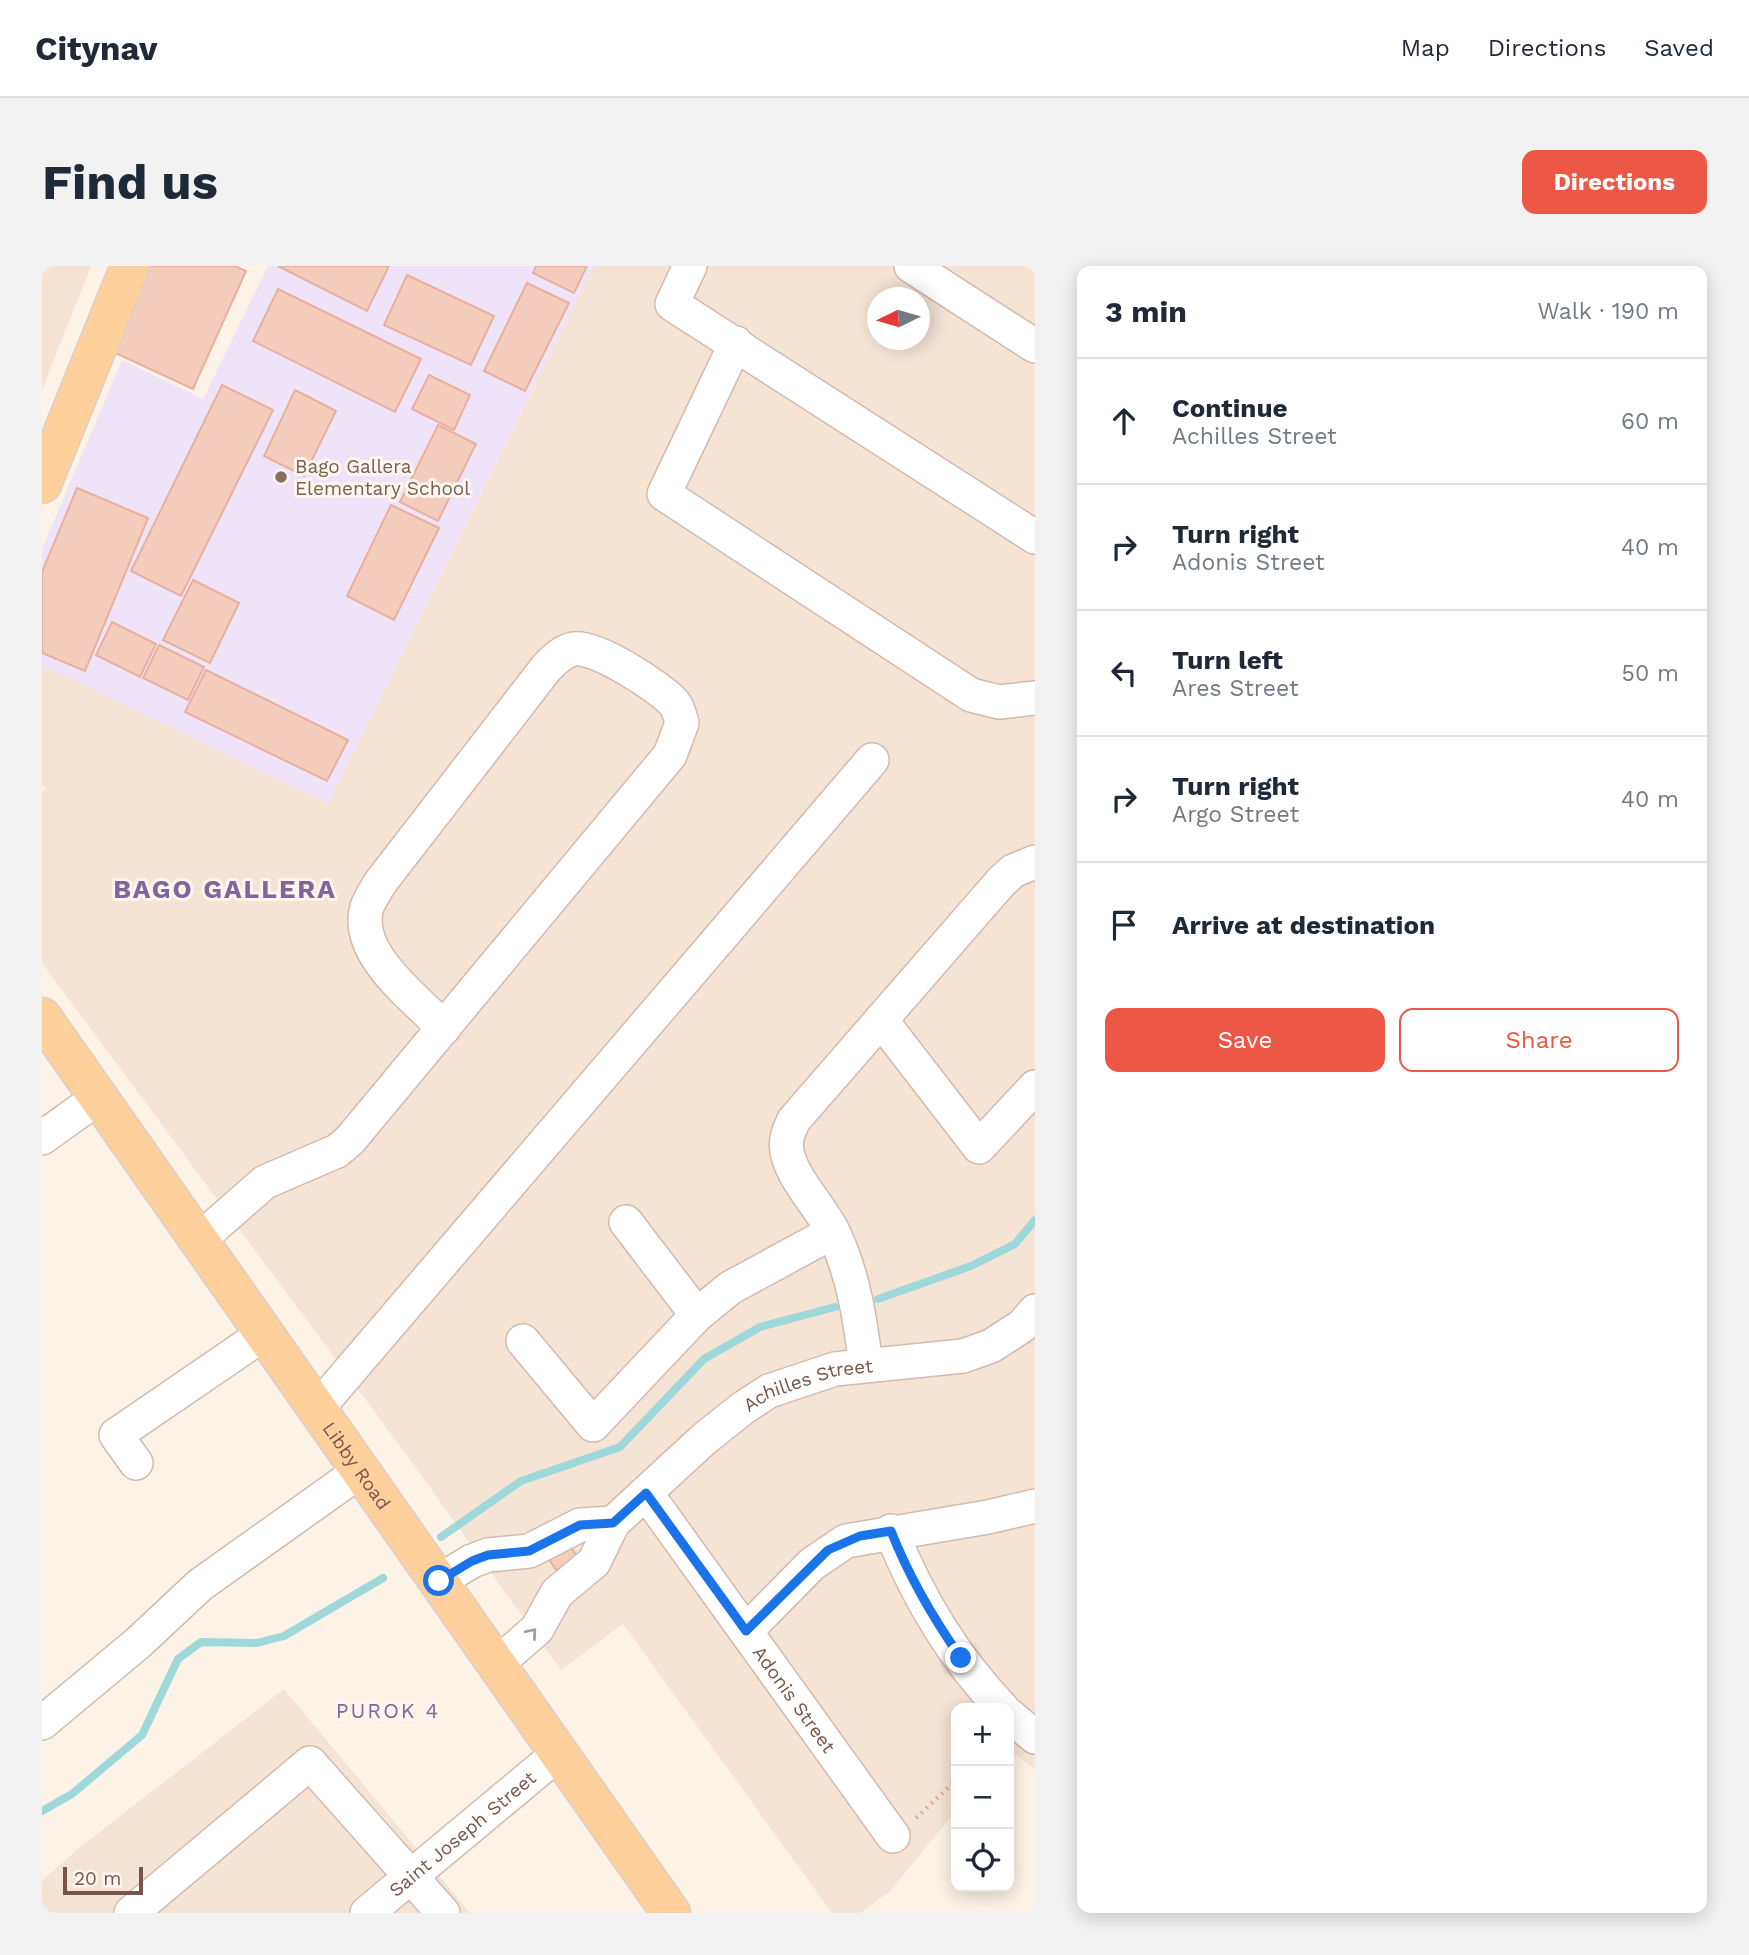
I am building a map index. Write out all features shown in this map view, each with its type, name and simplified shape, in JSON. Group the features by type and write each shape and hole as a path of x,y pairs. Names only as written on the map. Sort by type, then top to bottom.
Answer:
{"main road":[{"path":"42,484 130,266"},
{"name":"Libby Road","path":"42,1017 671,1913"}],"street":[{"path":"690,266 672,304 1035,537"},
{"path":"911,266 1035,346"},
{"path":"736,343 664,494 971,695 999,702 1035,698"},
{"path":"200,1239 265,1182 337,1151 350,1140 444,1028 670,755 679,737 682,723 672,701 609,657 590,649 567,652 547,667 380,883 367,907 365,927 369,948 444,1028"},
{"path":"317,1409 872,760"},
{"path":"866,1365 853,1284 833,1232 794,1169 786,1144 794,1120 1001,882 1013,871 1035,862"},
{"path":"881,1020 979,1147 1035,1087"},
{"path":"42,1138 99,1097"},
{"path":"626,1222 697,1315"},
{"path":"523,1341 593,1425 697,1315 730,1288 762,1268 833,1232"},
{"name":"Achilles Street","path":"497,1664 537,1629 557,1593 594,1562 613,1523 704,1439 769,1391 835,1369 963,1356 1022,1326 1035,1311"},
{"path":"136,1463 116,1435 265,1333"},
{"path":"42,1723 138,1643 200,1585 360,1471"},
{"name":"Adonis Street","path":"646,1493 893,1836"},
{"path":"746,1631 828,1550 860,1536 1032,1512"},
{"path":"439,1581 472,1561 488,1555 529,1551 580,1525 613,1523"},
{"path":"891,1531 905,1567 938,1625 997,1703"},
{"path":"529,1551 557,1593"},
{"path":"1014,1719 1035,1737"},
{"name":"Saint Joseph Street","path":"367,1913 559,1753"},
{"path":"131,1913 310,1763 443,1913"}],"path":[{"path":"893,1836 951,1784"}],"shaded area":[{"path":"42,266 91,266 42,390"},
{"name":"Bago Gallera Elementary School","path":"268,266 594,266 328,804 42,665 42,549 122,360 203,399"},
{"path":"594,266 1035,266 1035,1769 1014,1754 1014,1703 951,1703 951,1817 890,1891 860,1913 832,1913 623,1624 561,1670 406,1454 42,963 42,792 46,789 42,786 42,665 328,804"},
{"path":"284,1689 470,1913 42,1913 42,1881 79,1848"}],"building":[{"path":"149,266 235,266 246,271 193,389 111,351"},
{"path":"278,266 389,266 367,311"},
{"path":"536,266 587,266 574,293 533,273"},
{"path":"407,275 494,316 471,365 384,325"},
{"path":"527,283 569,303 525,391 484,371"},
{"path":"278,289 421,359 395,412 253,341"},
{"path":"429,375 470,395 454,430 412,409"},
{"path":"222,385 273,410 181,596 131,571"},
{"path":"295,390 336,411 304,476 264,456"},
{"path":"438,425 476,444 438,521 400,502"},
{"path":"77,488 148,518 85,671 42,653 42,572"},
{"path":"391,505 439,528 394,620 347,596"},
{"path":"193,580 239,603 210,663 163,640"},
{"path":"112,622 156,644 140,677 96,655"},
{"path":"159,645 204,667 188,700 143,678"},
{"path":"206,670 348,740 327,781 185,712"},
{"path":"569,1544 577,1557 557,1571 548,1558"}],"waterway":[{"path":"878,1299 971,1266 1015,1244 1035,1220"},
{"path":"441,1537 521,1481 620,1447 704,1359 760,1327 835,1307"},
{"path":"42,1811 72,1794 142,1735 178,1659 201,1642 257,1643 284,1636 383,1578"}],"place":[{"name":"Bago Gallera Elementary School","path":"281,477"}],"district":[{"name":"BAGO GALLERA","path":"225,889"},
{"name":"PUROK 4","path":"388,1710"}],"route":[{"path":"439,1581 472,1561 488,1555 529,1551 570,1528 613,1523 646,1493 746,1631 828,1550 860,1536 891,1531 905,1567 938,1625 961,1658"}]}
